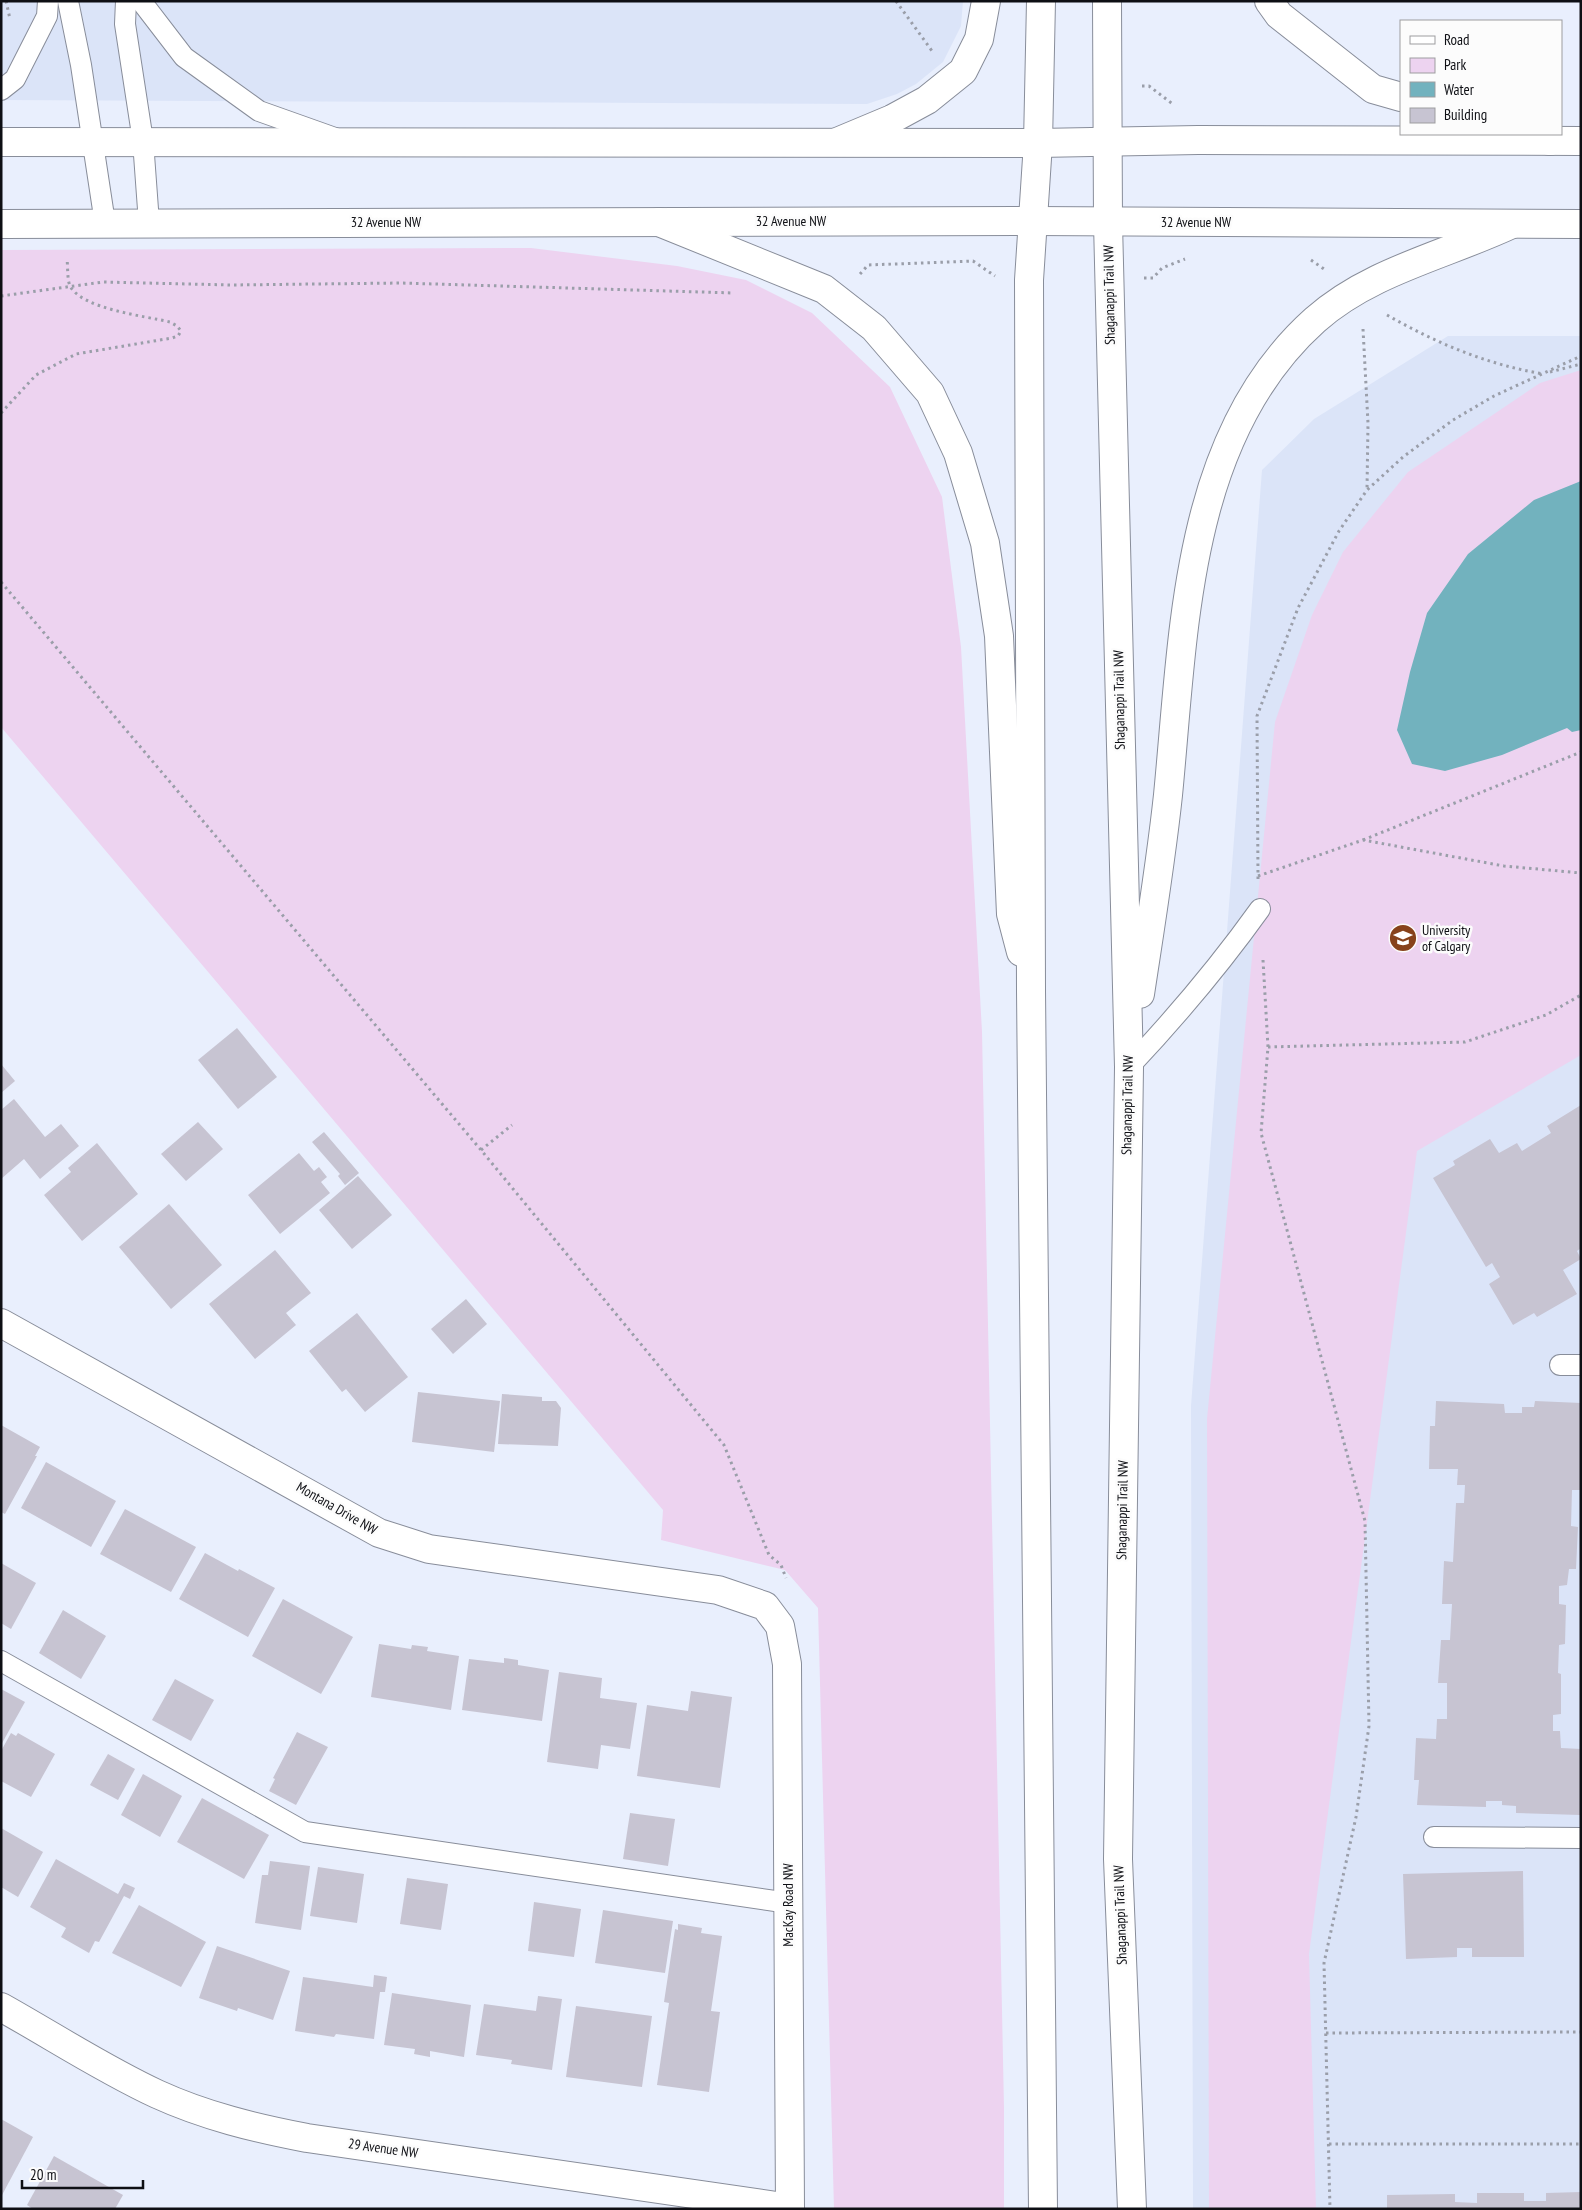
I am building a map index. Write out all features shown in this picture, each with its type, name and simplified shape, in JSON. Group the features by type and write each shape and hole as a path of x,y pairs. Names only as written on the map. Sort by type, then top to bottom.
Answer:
{"main road":[{"path":"837,142 892,119 927,100 963,71 979,39 986,1"},
{"path":"1042,1 1038,143 1029,280 1031,991 1043,2209"},
{"name":"Shaganappi Trail NW","path":"1107,1 1108,223 1129,1067 1118,1859 1132,2209"},
{"path":"1269,1 1279,15 1373,89 1400,97"},
{"path":"1527,135 1550,142"},
{"path":"1,142 1038,143 1581,141"},
{"path":"659,222 824,289 874,328 930,393 958,453 985,543 999,636 1011,914 1031,991"},
{"name":"32 Avenue NW","path":"1,224 659,222 1581,224"},
{"path":"1129,1067 1164,833 1188,590 1201,521 1230,441 1253,396 1286,349 1348,295 1389,274 1473,242 1512,224"},
{"name":"Montana Drive NW","path":"1,1323 379,1533 429,1549 718,1590 765,1606"},
{"name":"MacKay Road NW","path":"765,1606 780,1626 787,1664 790,2208"},
{"name":"29 Avenue NW","path":"1,2007 114,2072 151,2091 206,2113 256,2128 307,2138 790,2208"}],"lane":[{"path":"1,90 15,79 47,16 48,1"},
{"path":"68,1 81,65 105,223"},
{"path":"126,1 128,47 143,142 149,223"},
{"path":"141,1 184,57 259,111 346,142"},
{"path":"1129,1067 1170,1024 1224,960 1260,908"},
{"path":"1560,1365 1581,1365"},
{"path":"1,1661 305,1832 788,1904"},
{"path":"1434,1837 1581,1838"}],"path":[{"path":"896,1 938,57"},
{"path":"1140,86 1149,86 1178,109"},
{"path":"1,413 36,375 76,354 172,338 178,336 181,331 178,326 170,322 94,304 80,297 70,285 66,250"},
{"path":"1141,278 1153,278 1162,268 1183,259 1193,259"},
{"path":"1303,260 1313,260 1331,274"},
{"path":"857,276 868,265 973,261 1000,280"},
{"path":"1,296 70,285 103,282 231,285 402,283 739,293"},
{"path":"1384,314 1422,336 1465,354 1543,374 1581,364"},
{"path":"1363,323 1367,357 1367,490"},
{"path":"1330,2209 1324,1963 1356,1817 1369,1726 1365,1521 1261,1133 1268,1047 1258,876 1257,716 1298,608 1339,531 1367,490 1403,457 1453,420 1494,396 1581,356"},
{"path":"1,582 481,1150 724,1445 769,1554 781,1565 787,1581 784,1586"},
{"path":"1258,876 1363,840 1581,752"},
{"path":"1363,840 1504,866 1581,873"},
{"path":"1268,1047 1465,1042 1546,1015 1581,995"},
{"path":"481,1150 512,1125"},
{"path":"1326,2032 1581,2032"},
{"path":"1329,2144 1581,2144"}],"shaded area":[{"path":"1,1 963,1 961,26 943,62 916,84 897,94 867,104 1,100"},
{"name":"University of Calgary","path":"1448,336 1581,336 1581,2209 1193,2209 1191,1406 1262,470 1314,419"}],"green space":[{"path":"531,248 677,266 746,280 812,313 890,387 942,497 961,647 982,1032 1004,2108 1004,2209 834,2209 818,1608 785,1570 661,1540 663,1510 1,727 1,250"},
{"path":"1581,370 1581,1055 1417,1151 1309,1954 1316,2209 1209,2209 1207,1419 1275,722 1312,615 1343,552 1408,472 1540,383"}],"water":[{"path":"1581,481 1581,730 1572,732 1567,728 1502,755 1445,771 1412,764 1397,730 1410,672 1427,613 1468,554 1534,500"}],"building":[{"path":"237,1028 277,1077 238,1109 198,1060"},
{"path":"1,1064 15,1081 1,1093"},
{"path":"14,1099 45,1137 61,1124 79,1146 40,1179 24,1159 1,1179 1,1110"},
{"path":"1581,1105 1581,1248 1577,1251 1581,1259 1563,1270 1577,1294 1537,1317 1534,1313 1513,1325 1489,1284 1500,1277 1492,1263 1486,1267 1433,1178 1455,1165 1453,1161 1490,1139 1499,1153 1517,1143 1522,1151 1551,1133 1547,1126"},
{"path":"198,1122 223,1149 186,1181 161,1154"},
{"path":"324,1132 359,1173 345,1185 338,1176 340,1174 312,1142"},
{"path":"97,1143 138,1194 82,1241 44,1195 71,1172 68,1168"},
{"path":"299,1153 314,1171 319,1167 327,1177 321,1182 330,1193 280,1234 248,1195"},
{"path":"358,1176 392,1215 352,1249 319,1210"},
{"path":"169,1204 222,1265 171,1309 119,1247"},
{"path":"275,1250 311,1293 286,1313 296,1325 255,1359 209,1304"},
{"path":"466,1299 487,1324 453,1354 431,1329"},
{"path":"357,1313 408,1377 365,1412 346,1389 342,1392 309,1351"},
{"path":"418,1392 500,1401 494,1452 412,1442"},
{"path":"502,1394 542,1397 542,1401 556,1401 561,1408 558,1446 498,1444"},
{"path":"1436,1401 1504,1404 1505,1413 1522,1413 1522,1407 1534,1407 1535,1401 1581,1403 1580,1490 1572,1490 1571,1526 1578,1527 1576,1569 1569,1569 1567,1585 1559,1586 1559,1604 1566,1605 1565,1644 1559,1645 1558,1673 1561,1674 1561,1714 1553,1715 1553,1731 1560,1731 1561,1748 1581,1749 1580,1815 1516,1813 1516,1806 1502,1805 1502,1801 1486,1801 1486,1807 1417,1805 1419,1780 1414,1780 1416,1738 1436,1739 1437,1719 1447,1719 1447,1683 1438,1683 1441,1640 1450,1640 1452,1604 1442,1604 1444,1561 1453,1562 1456,1503 1464,1503 1465,1485 1457,1485 1458,1469 1429,1469 1430,1426 1435,1426"},
{"path":"1,1425 40,1447 35,1456 37,1456 5,1514 1,1512"},
{"path":"46,1462 116,1501 91,1547 21,1508"},
{"path":"125,1509 196,1547 171,1592 100,1554"},
{"path":"205,1553 275,1588 248,1637 179,1599"},
{"path":"1,1563 36,1583 11,1629 1,1623"},
{"path":"283,1599 353,1637 321,1694 252,1656"},
{"path":"63,1610 106,1636 81,1679 39,1653"},
{"path":"379,1644 411,1649 412,1645 428,1647 427,1651 459,1656 451,1710 371,1697"},
{"path":"504,1658 518,1660 518,1665 549,1670 542,1721 462,1710 469,1659 504,1663"},
{"path":"559,1672 602,1678 600,1698 637,1703 630,1749 601,1745 598,1769 547,1762"},
{"path":"175,1679 214,1700 191,1741 152,1720"},
{"path":"1,1689 25,1702 1,1745"},
{"path":"691,1691 732,1697 720,1788 637,1776 647,1705 688,1711"},
{"path":"297,1732 328,1747 296,1805 269,1791 275,1779 273,1778"},
{"path":"11,1733 16,1736 18,1733 55,1754 31,1797 1,1781 1,1751"},
{"path":"108,1754 135,1769 118,1800 90,1785"},
{"path":"143,1774 182,1796 160,1837 121,1815"},
{"path":"202,1798 269,1835 244,1879 177,1842"},
{"path":"630,1813 675,1819 668,1866 623,1859"},
{"path":"1,1828 43,1852 18,1897 1,1887"},
{"path":"56,1859 118,1894 124,1883 135,1888 130,1899 124,1896 99,1942 95,1941 89,1953 61,1937 66,1928 30,1907"},
{"path":"270,1861 310,1866 301,1930 255,1923 262,1875 268,1875"},
{"path":"318,1867 364,1874 357,1923 310,1916"},
{"path":"1523,1871 1524,1957 1472,1957 1472,1948 1457,1948 1457,1957 1406,1959 1403,1874"},
{"path":"407,1878 448,1884 441,1930 400,1924"},
{"path":"534,1902 581,1909 574,1957 528,1951"},
{"path":"139,1905 206,1942 181,1987 112,1953"},
{"path":"603,1910 673,1921 665,1973 595,1963"},
{"path":"678,1924 702,1928 701,1933 722,1936 711,2011 720,2012 709,2092 657,2085 669,2003 664,2002 675,1929 678,1930"},
{"path":"217,1946 290,1971 273,2020 238,2008 237,2011 199,1998"},
{"path":"374,1975 387,1977 385,1992 380,1992 374,2039 336,2034 334,2037 295,2031 303,1977 373,1987"},
{"path":"392,1993 471,2005 464,2057 430,2051 430,2057 414,2054 415,2049 384,2045"},
{"path":"538,1996 562,1999 552,2070 511,2064 512,2060 476,2055 484,2004 536,2011"},
{"path":"576,2006 652,2016 642,2087 566,2077"},
{"path":"1,2119 33,2137 1,2197"},
{"path":"54,2156 123,2195 115,2209 33,2209 27,2205"},
{"path":"1581,2192 1581,2209 1387,2209 1387,2195 1455,2194 1455,2202 1477,2203 1477,2193 1524,2193 1524,2201 1546,2201 1546,2193"}],"place":[{"name":"University of Calgary","path":"1403,938"}]}
